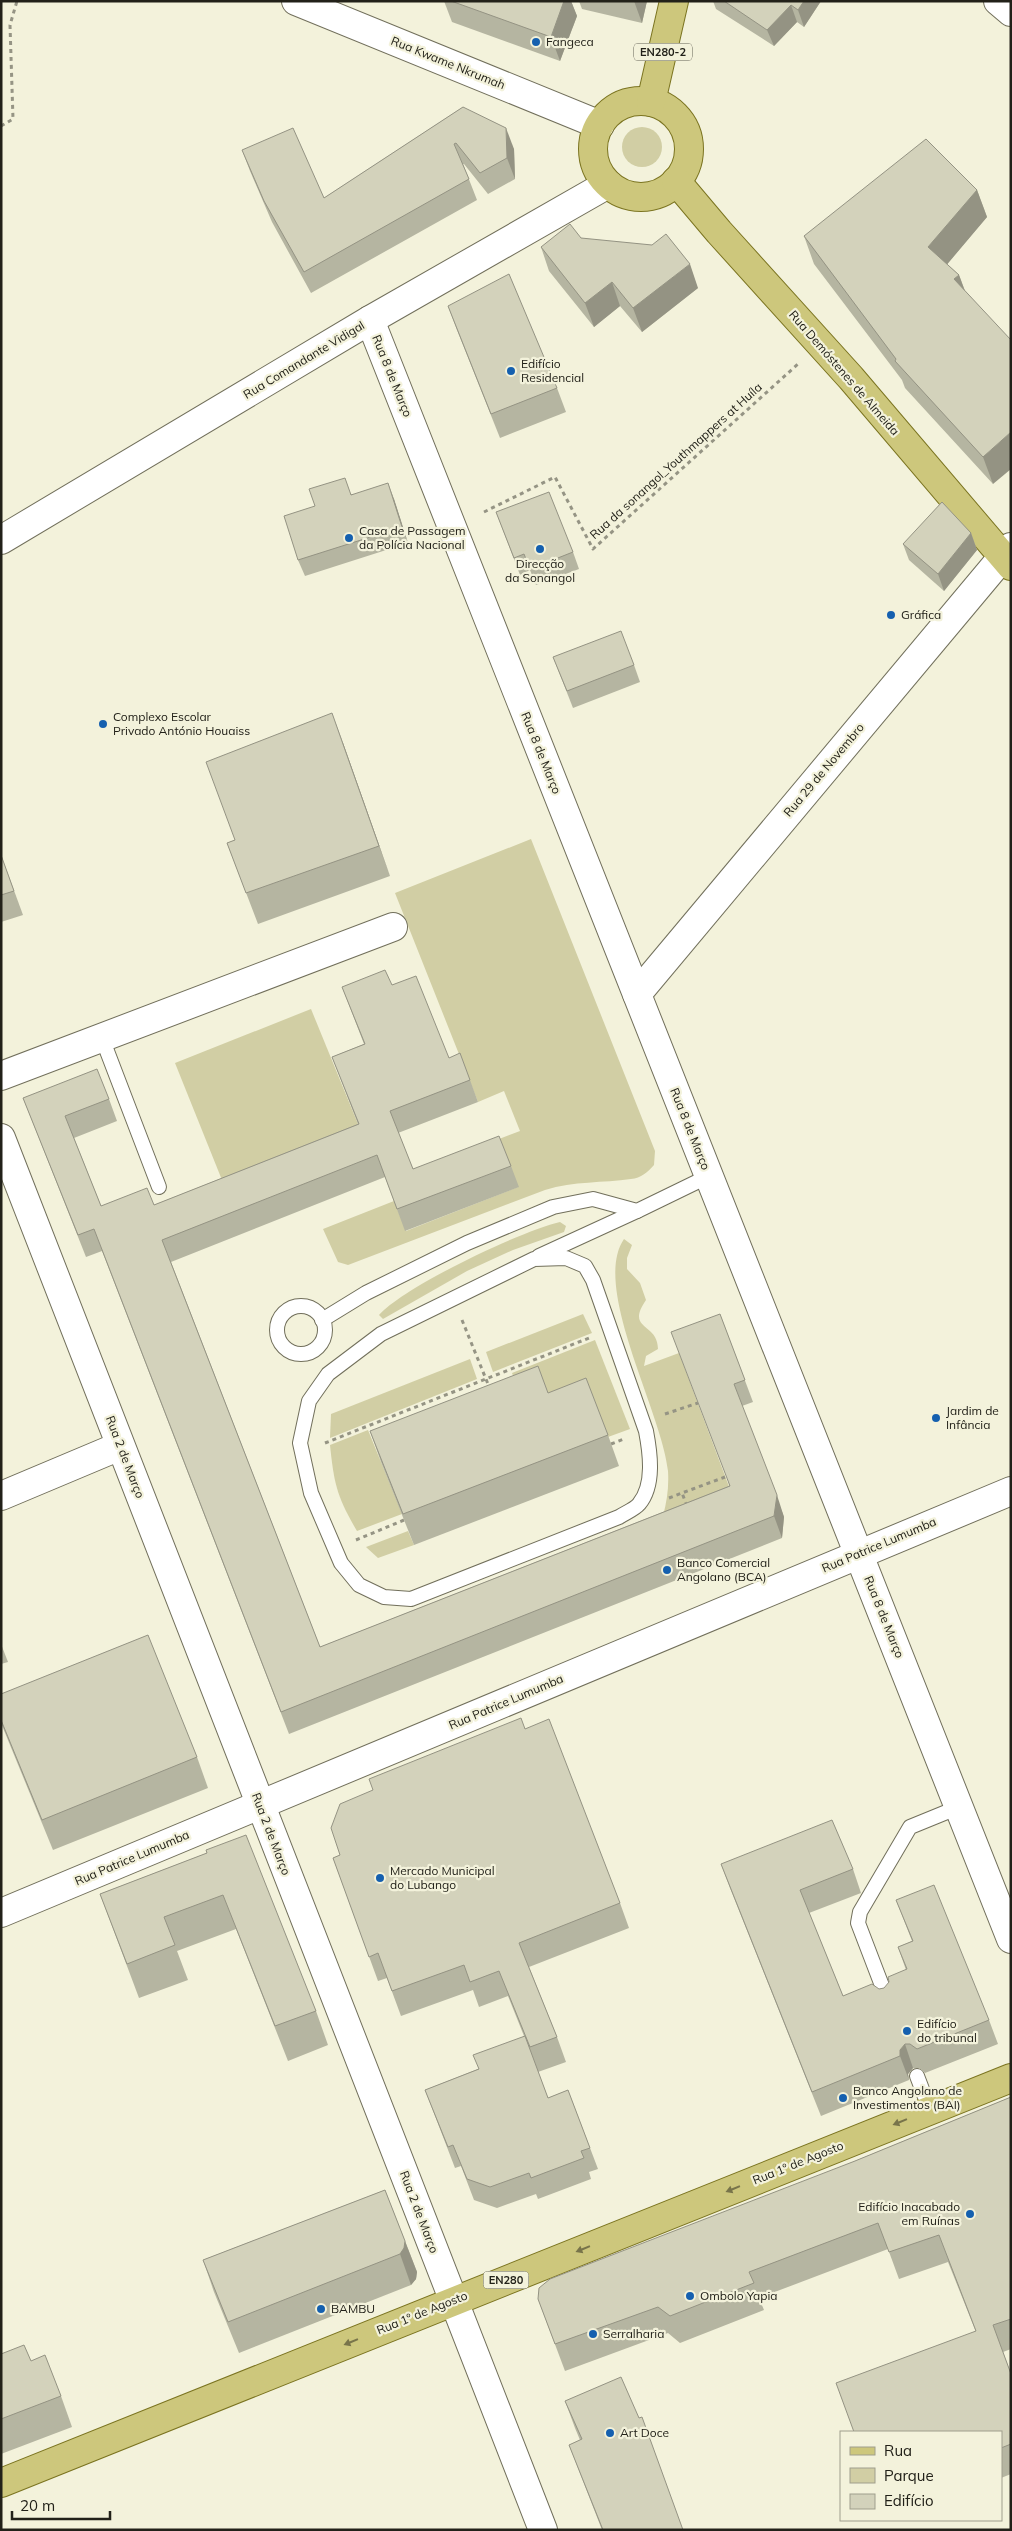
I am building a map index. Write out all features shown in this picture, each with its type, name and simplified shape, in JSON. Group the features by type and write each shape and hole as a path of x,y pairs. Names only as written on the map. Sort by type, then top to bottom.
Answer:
{"main road":[{"name":"EN280-2","path":"651,102 674,1"},
{"path":"639,101 651,102 667,108 680,120 687,135 689,151 686,168 676,182 664,191 650,196 635,196 621,192 608,184 599,172 593,155 595,136 600,125 616,108 639,101"},
{"name":"Rua Demóstenes de Almeida","path":"676,182 1008,556"},
{"name":"Rua 1º de Agosto","path":"1,2483 1011,2078"}],"street":[{"name":"Rua Kwame Nkrumah","path":"296,1 600,125"},
{"path":"998,1 1011,12"},
{"name":"Rua Comandante Vidigal","path":"1,540 370,320 608,184"},
{"name":"Rua 8 de Março","path":"370,320 1011,1939"},
{"name":"Rua 29 de Novembro","path":"637,994 1008,556"},
{"path":"1,1076 393,928"},
{"name":"Rua 2 de Março","path":"1,1138 543,2530"},
{"path":"1,1496 120,1446"},
{"name":"Rua Patrice Lumumba","path":"1,1913 1011,1491"}],"lane":[{"path":"102,1038 159,1188"},
{"path":"534,1259 566,1258 585,1266 593,1280 650,1449 648,1487 639,1504 620,1517 410,1599 384,1597 359,1586 340,1563 311,1492 300,1443 309,1401 328,1374 381,1334 534,1259 709,1176"},
{"path":"322,1320 366,1293 468,1243 553,1207 593,1199 637,1210"},
{"path":"890,2004 858,1923 860,1912 910,1827 959,1807"},
{"path":"917,2076 930,2110"}],"path":[{"path":"1,126 13,119 10,25 17,1"},
{"name":"Rua da sonangol_Youthmappers at Huíla","path":"484,512 555,477 593,549 802,360"},
{"path":"454,1298 491,1390"},
{"path":"302,1452 610,1329"},
{"path":"431,1400 433,1404"},
{"path":"642,1423 698,1403"},
{"path":"688,1509 682,1493 726,1477"},
{"path":"335,1549 404,1520"}],"green space":[{"path":"642,127 656,133 662,147 656,161 642,167 628,161 622,147 628,133"},
{"path":"531,839 655,1151 654,1165 644,1174 635,1178 578,1184 545,1190 348,1265 338,1262 323,1229 394,1201 406,1231 518,1187 499,1139 520,1131 504,1091 478,1102 395,893"},
{"path":"311,1009 367,1146 230,1200 175,1063"},
{"path":"560,1222 566,1226 564,1232 513,1250 467,1271 383,1319 379,1315 393,1303 437,1275 519,1236"},
{"path":"624,1239 632,1245 627,1258 627,1269 640,1283 646,1300 640,1310 639,1317 641,1322 657,1340 658,1349 646,1356 644,1366 679,1353 737,1508 663,1516 666,1505 668,1471 663,1446 631,1351 616,1287 616,1260"},
{"path":"583,1314 592,1333 493,1372 486,1352"},
{"path":"595,1340 630,1429 608,1437 524,1405 512,1373"},
{"path":"470,1359 477,1379 330,1438 331,1414"},
{"path":"368,1430 402,1514 357,1531 345,1509 338,1490 330,1445"},
{"path":"408,1531 414,1545 378,1558 366,1547"}],"building":[{"path":"451,1 564,1 551,37"},
{"path":"724,1 804,1 798,10 791,5 767,30"},
{"path":"463,107 506,128 507,158 480,173 456,143 454,144 469,179 304,272 264,201 242,150 293,128 324,198"},
{"path":"926,139 977,190 928,247 959,275 954,279 1011,340 1011,432 983,457 895,361 896,359 804,236"},
{"path":"570,224 581,238 652,245 666,234 690,264 633,308 612,282 585,303 541,247"},
{"name":"Edifício Residencial","path":"509,274 557,388 491,414 448,306"},
{"name":"Casa de Passagem da Polícia Nacional","path":"345,478 351,495 388,483 402,527 298,560 284,516 315,506 309,489"},
{"name":"Direcção da Sonangol","path":"549,492 573,552 530,569 524,554 514,558 496,512"},
{"path":"942,502 971,533 938,574 903,544"},
{"path":"621,631 634,665 567,691 553,657"},
{"path":"332,713 379,846 246,893 227,843 235,840 206,762"},
{"path":"1,855 14,891 1,895"},
{"path":"385,970 392,985 416,976 449,1058 460,1053 470,1080 390,1111 413,1169 499,1136 511,1166 397,1209 377,1155 162,1240 320,1647 730,1486 671,1332 720,1314 745,1380 734,1384 777,1495 774,1516 281,1712 94,1229 78,1235 23,1098 97,1069 109,1099 65,1116 101,1206 147,1188 154,1205 359,1124 332,1057 365,1044 342,987"},
{"path":"538,1366 548,1393 586,1378 608,1435 403,1514 370,1431"},
{"path":"148,1635 197,1757 42,1820 1,1720 1,1694"},
{"path":"521,1718 525,1729 549,1719 620,1903 519,1943 557,2037 530,2047 499,1971 470,1982 464,1965 392,1991 378,1953 369,1957 333,1858 340,1855 331,1828 340,1804 373,1790 369,1779"},
{"path":"832,1820 853,1869 800,1890 843,1996 872,1984 879,1989 884,1988 889,1982 888,1977 907,1969 898,1947 913,1941 896,1900 934,1885 989,2020 917,2049 910,2044 905,2044 900,2050 900,2056 812,2092 721,1864"},
{"path":"246,1835 316,2011 275,2026 223,1895 164,1917 175,1945 127,1964 100,1894 207,1853 206,1850"},
{"path":"525,2036 548,2098 568,2090 590,2148 581,2151 584,2158 531,2178 529,2173 490,2187 467,2179 453,2145 448,2147 425,2090 479,2069 473,2055"},
{"path":"1011,2097 1011,2319 993,2325 1011,2374 1011,2444 1002,2448 1002,2431 854,2431 836,2383 976,2331 939,2235 889,2252 878,2223 749,2272 754,2283 670,2316 658,2307 555,2344 538,2299 539,2288 550,2279 855,2161"},
{"path":"385,2190 405,2241 404,2248 400,2254 228,2322 203,2260"},
{"path":"24,2345 31,2361 45,2355 61,2396 1,2419 1,2354"},
{"path":"621,2377 639,2418 642,2417 683,2530 603,2530 569,2445 582,2439 565,2401"}],"place":[{"name":"Fangeca","path":"536,42"},
{"name":"Edifício Residencial","path":"511,371"},
{"name":"Casa de Passagem da Polícia Nacional","path":"349,538"},
{"name":"Direcção da Sonangol","path":"540,549"},
{"name":"Gráfica","path":"891,615"},
{"name":"Complexo Escolar Privado António Houaiss","path":"103,724"},
{"name":"Jardim de Infância","path":"936,1418"},
{"name":"Banco Comercial Angolano (BCA)","path":"667,1570"},
{"name":"Mercado Municipal do Lubango","path":"380,1878"},
{"name":"Edifício do tribunal","path":"907,2031"},
{"name":"Banco Angolano de Investimentos (BAI)","path":"843,2098"},
{"name":"Edifício Inacabado em Ruínas","path":"970,2214"},
{"name":"Ombolo Yapia","path":"690,2296"},
{"name":"BAMBU","path":"321,2309"},
{"name":"Serralharia","path":"593,2334"},
{"name":"Art Doce","path":"610,2433"}]}
